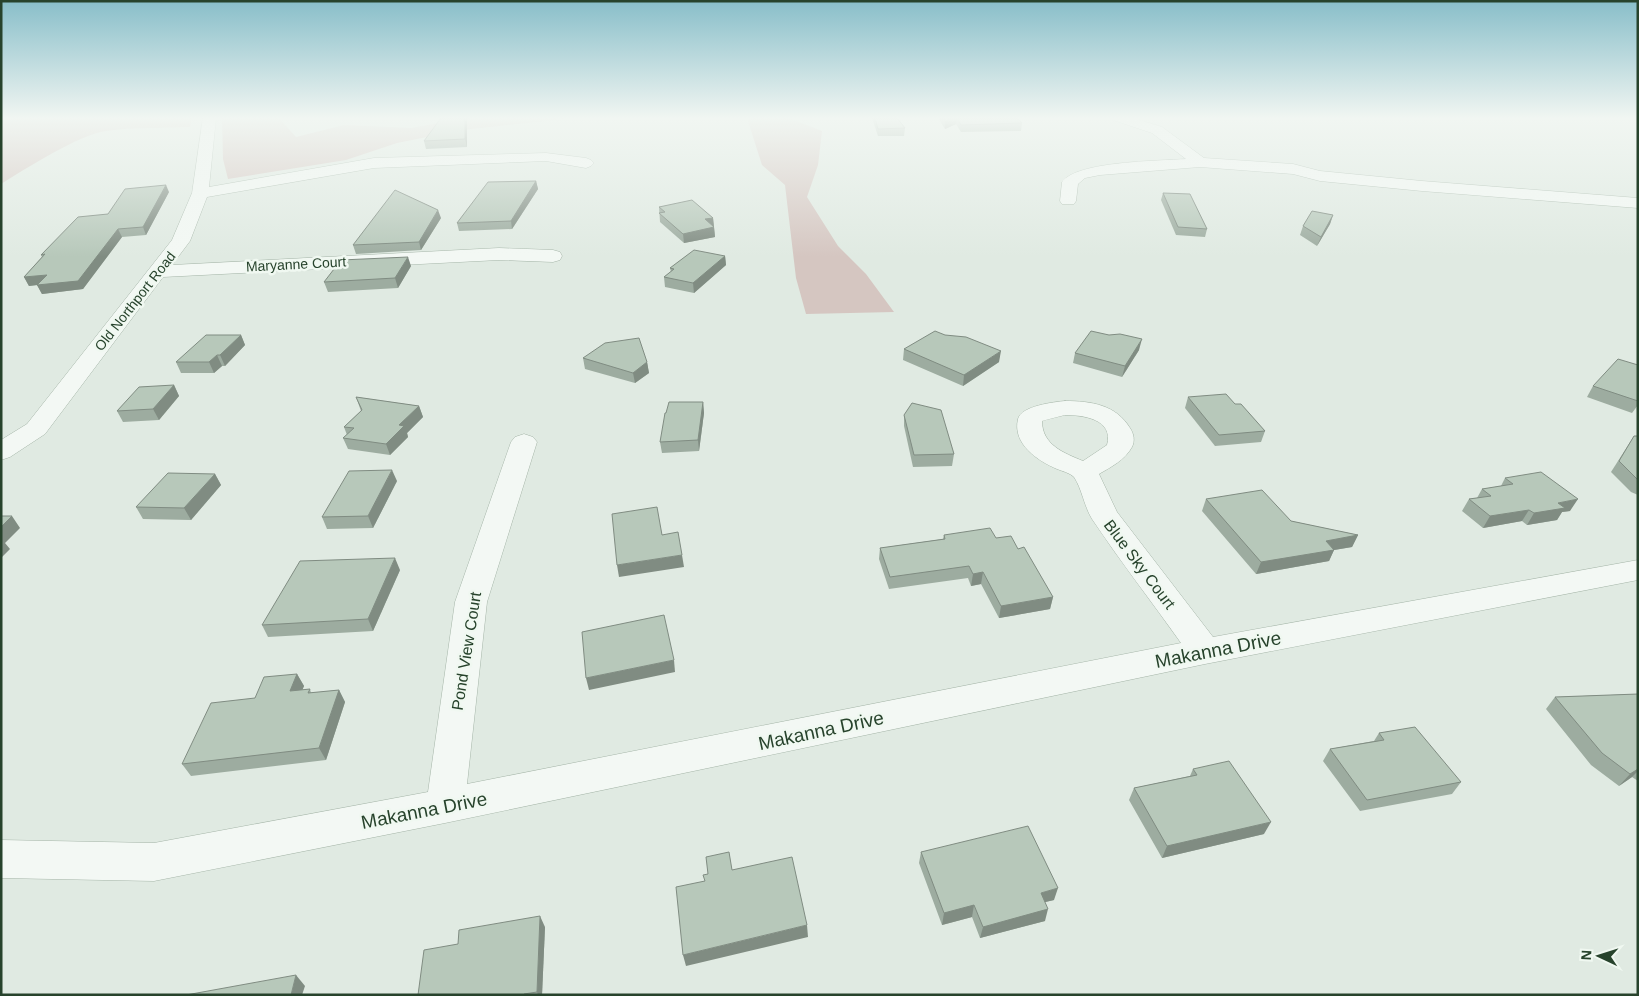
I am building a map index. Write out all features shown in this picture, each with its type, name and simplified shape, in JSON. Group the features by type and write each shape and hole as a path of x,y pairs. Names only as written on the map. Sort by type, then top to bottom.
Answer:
{"street":[{"name":"Old Northport Road","path":"1,452 36,429 181,241 200,193 204,164"},
{"path":"200,193 365,164"},
{"path":"1068,200 1070,182 1080,175 1100,170 1169,164"},
{"path":"1233,164 1293,169 1320,176 1412,185 1638,202"},
{"name":"Maryanne Court","path":"158,272 500,254 553,256"},
{"name":"Pond View Court","path":"445,806 471,602 524,442"},
{"name":"Blue Sky Court","path":"1084,471 1104,516 1206,651"},
{"name":"Makanna Drive","path":"1,859 154,862 445,806 1206,651 1638,570"}],"shaded area":[{"path":"1,164 33,164 24,170 1,184"},
{"path":"224,164 318,164 228,179"},
{"path":"818,164 807,197 838,246 866,274 894,312 806,314 796,278 785,185 762,165"}],"building":[{"path":"536,181 511,221 457,223 488,182"},
{"path":"166,185 143,227 118,229 78,281 37,285 47,275 24,277 45,254 41,255 78,217 108,214 125,189"},
{"path":"395,190 438,210 419,242 353,245"},
{"path":"1163,193 1190,194 1207,229 1178,227"},
{"path":"692,200 713,218 705,219 714,227 683,234 659,213 665,212 659,207"},
{"path":"1312,211 1333,215 1321,237 1303,226"},
{"path":"694,250 725,256 693,283 664,277 674,269 670,268"},
{"path":"408,257 395,278 324,282 341,260"},
{"path":"935,331 945,335 966,337 1001,351 964,375 904,349"},
{"path":"1091,331 1109,335 1120,334 1142,339 1125,366 1075,353"},
{"path":"206,335 241,335 220,355 217,355 209,362 176,362"},
{"path":"639,338 647,362 633,373 583,358 605,343"},
{"path":"1618,359 1638,365 1638,401 1593,386"},
{"path":"174,385 153,409 117,411 139,387"},
{"path":"1226,394 1235,404 1241,404 1265,431 1219,435 1188,397"},
{"path":"356,397 419,406 399,425 404,426 386,444 343,438 354,428 344,427 362,410"},
{"path":"669,402 703,402 698,440 660,442"},
{"path":"912,403 941,410 954,454 914,455 904,415"},
{"path":"1634,436 1638,436 1638,480 1619,461"},
{"path":"392,470 368,516 322,517 349,471"},
{"path":"1541,472 1578,499 1558,503 1565,508 1534,513 1529,510 1490,516 1469,499 1491,496 1482,489 1513,484 1505,478"},
{"path":"168,473 215,474 184,508 136,507"},
{"path":"1262,490 1291,521 1358,535 1326,541 1334,550 1261,562 1206,499"},
{"path":"657,507 662,535 678,532 682,555 617,565 612,514"},
{"path":"1,516 12,516 1,527"},
{"path":"990,528 996,538 1011,536 1018,549 1024,547 1053,597 1001,606 983,572 973,574 969,566 890,577 880,548 945,539 944,535"},
{"path":"395,558 368,619 262,625 300,561"},
{"path":"664,615 674,660 586,678 582,632"},
{"path":"297,674 290,691 310,689 308,693 339,690 319,748 182,764 211,703 255,698 264,677"},
{"path":"1638,694 1638,769 1630,774 1602,753 1555,697"},
{"path":"1415,727 1461,782 1367,800 1330,749 1384,740 1379,733"},
{"path":"1229,761 1271,822 1167,846 1134,788 1197,775 1193,769"},
{"path":"1028,826 1058,888 1041,893 1048,909 983,927 974,905 944,913 921,852"},
{"path":"729,852 732,870 792,857 807,925 683,955 676,887 705,881 703,875 708,874 706,857"},
{"path":"540,916 537,992 524,995 418,995 424,950 458,944 459,930"},
{"path":"296,975 291,995 186,995"}]}
